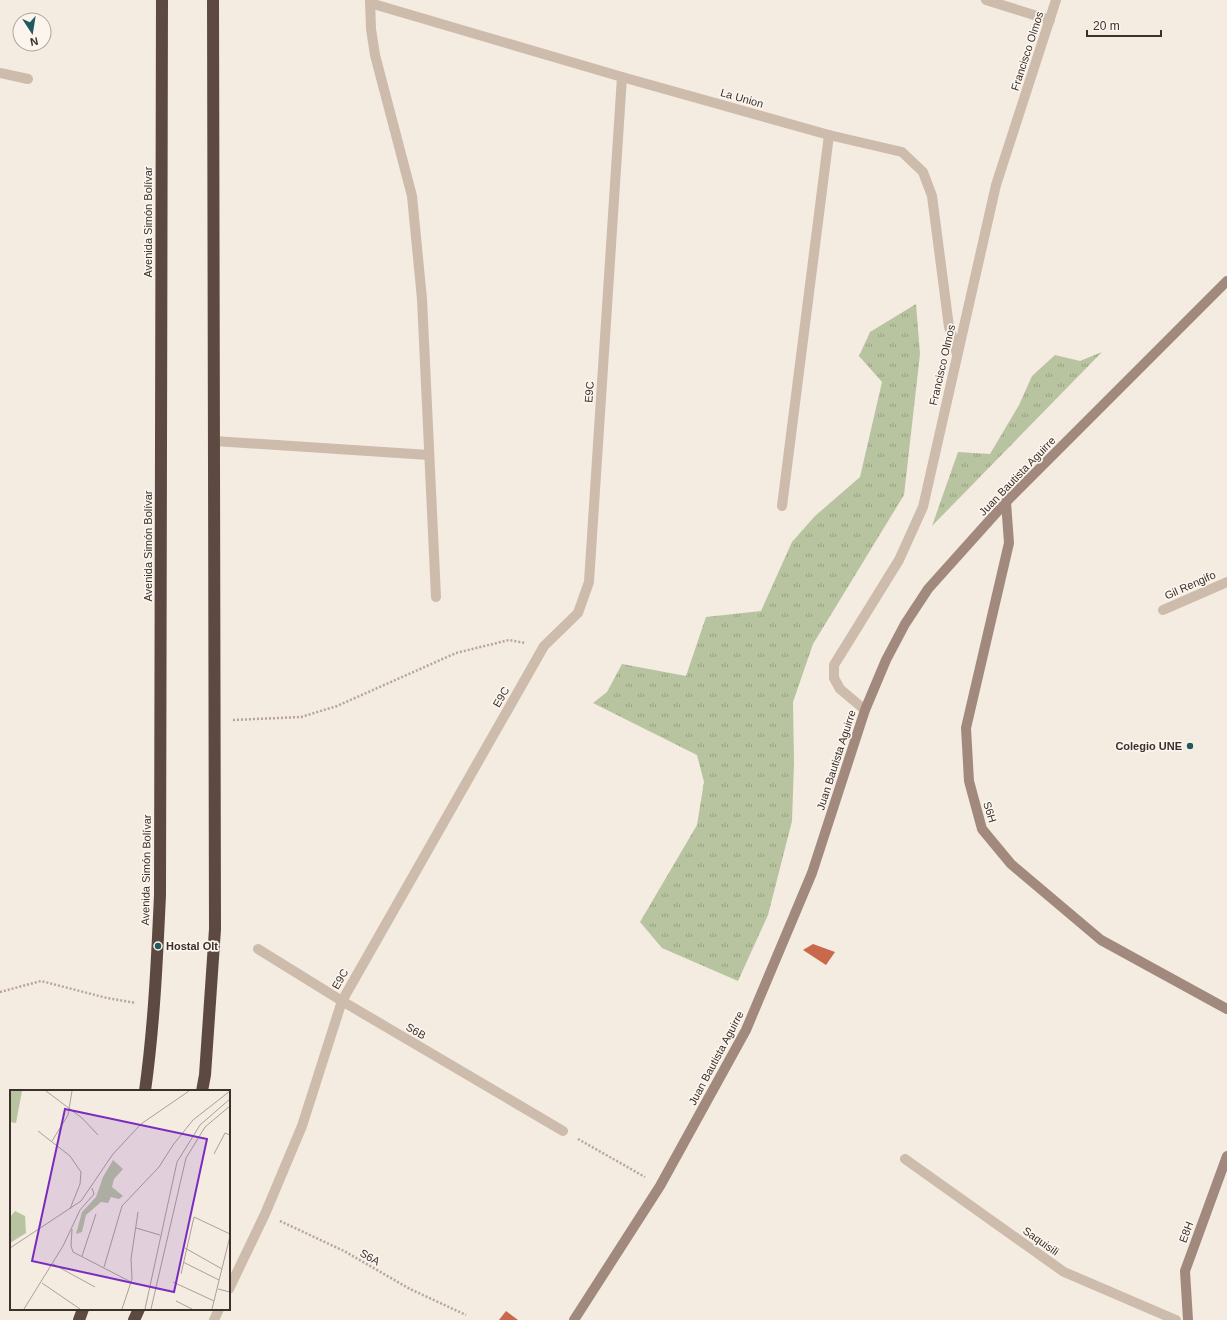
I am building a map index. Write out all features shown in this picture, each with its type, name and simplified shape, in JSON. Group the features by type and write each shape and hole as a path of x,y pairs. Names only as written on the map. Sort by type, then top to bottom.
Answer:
{"highway":[{"name":"Avenida Simón Bolívar","path":"145,1090 154,1006 160,895 162,0"},
{"path":"202,1090 205,1075 215,930 213,0"},
{"path":"79,1320 83,1310"},
{"path":"134,1320 139,1310"}],"main road":[{"name":"Juan Bautista Aguirre","path":"574,1320 660,1186 746,1030 812,873 864,710 886,660 905,624 924,595 1006,502 1227,281"},
{"name":"S6H","path":"1006,502 1009,543 966,728 969,781 982,829 1012,864 1101,940 1227,1009"},
{"name":"E8H","path":"1188,1320 1185,1271 1227,1156"}],"street":[{"path":"986,0 1050,20"},
{"name":"Francisco Olmos","path":"864,710 840,689 834,678 834,665 899,560 924,507 996,185 1056,0"},
{"path":"370,1 371,29 375,55 412,196 422,299 428,455 436,597"},
{"name":"La Union","path":"370,1 622,77 829,135 902,152 923,172 932,196 949,327 957,355"},
{"path":"0,73 28,79"},
{"name":"E9C","path":"230,1287 265,1214 302,1126 342,1001 544,646 578,613 589,582 622,77"},
{"path":"782,506 829,135"},
{"path":"214,441 428,455"},
{"name":"Gil Rengifo","path":"1162,610 1227,582"},
{"name":"S6B","path":"258,949 342,1001 563,1131"},
{"name":"Saquisili","path":"906,1159 1064,1272 1176,1320"},
{"path":"214,1320 219,1310"}],"path":[{"path":"214,720 301,717 337,706 456,652 509,640 544,646"},
{"path":"0,992 42,982 107,998 154,1006"},
{"path":"563,1131 660,1186"},
{"name":"S6A","path":"265,1214 344,1251 410,1289 466,1315"}],"green space":[{"path":"916,304 920,354 904,495 813,644 793,702 794,763 792,821 768,915 738,981 662,948 640,922 697,825 704,782 697,755 593,703 607,692 622,664 686,676 706,617 761,611 792,542 815,516 860,477 882,382 859,356 870,332"},
{"path":"1102,352 932,526 958,452 990,454 1019,405 1032,376 1055,355 1080,361"}],"building":[{"path":"813,944 835,952 826,965 803,950"},
{"path":"506,1311 518,1320 499,1320"}],"place":[{"name":"Colegio UNE","path":"1190,746"},
{"name":"Hostal Olt","path":"158,946"}]}
